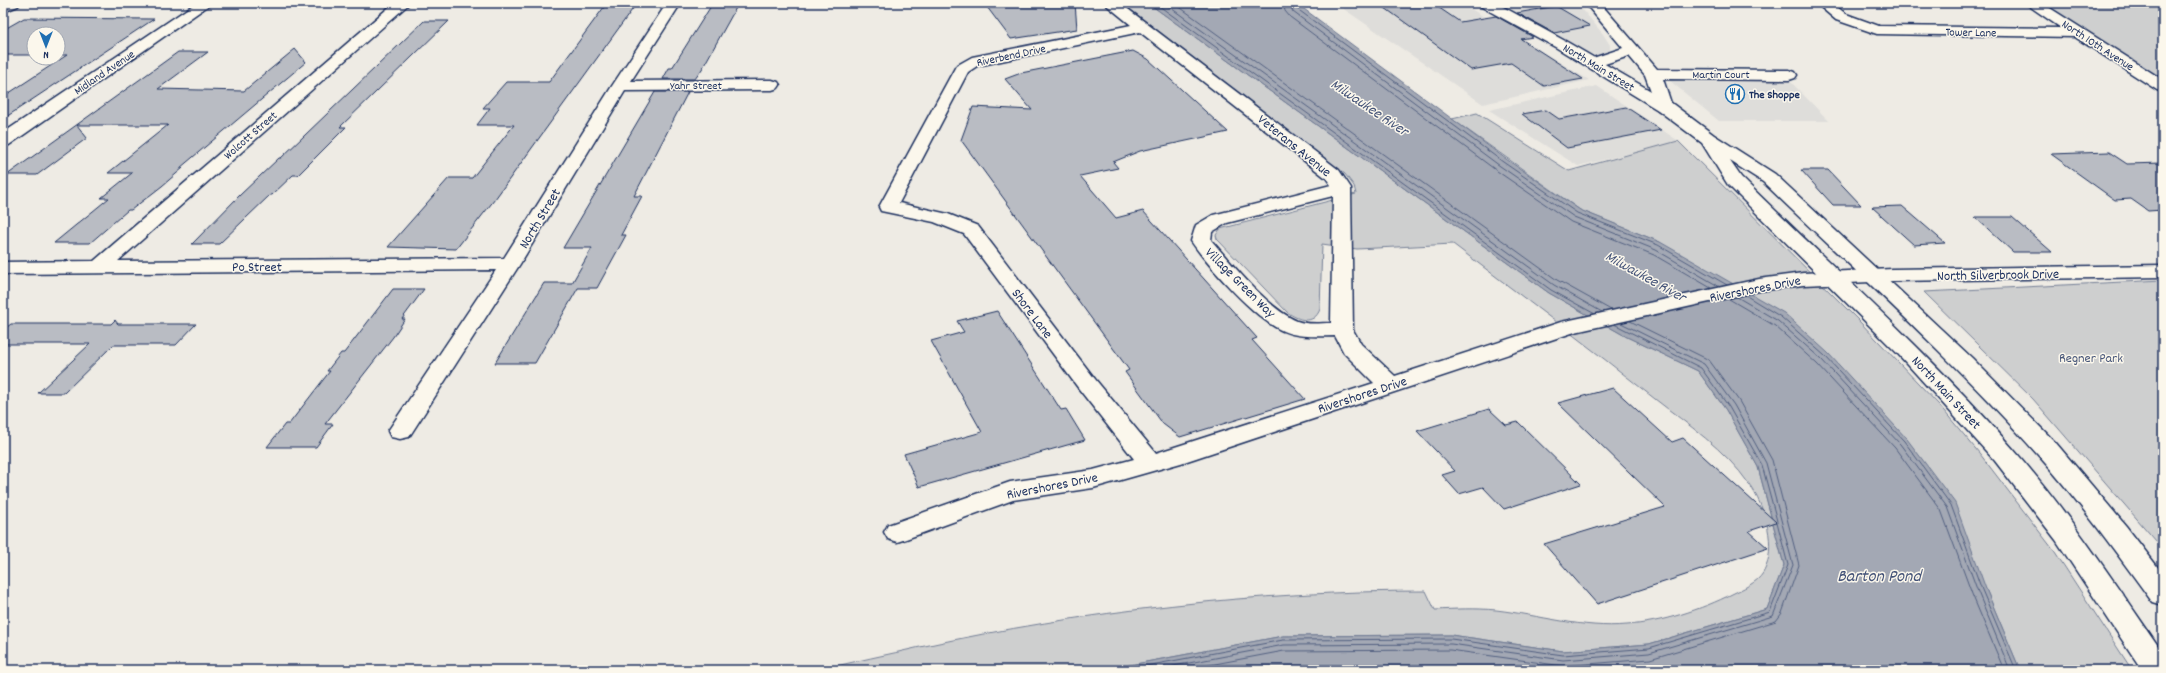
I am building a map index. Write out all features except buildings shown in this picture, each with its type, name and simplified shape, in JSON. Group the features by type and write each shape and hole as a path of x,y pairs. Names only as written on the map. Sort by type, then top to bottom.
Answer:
{"street":[{"path":"3,8 13,3"},
{"name":"Midland Avenue","path":"3,141 205,3"},
{"name":"Wolcott Street","path":"98,268 403,3"},
{"name":"North Street","path":"400,431 510,264 620,86 674,3"},
{"name":"Veterans Avenue","path":"1111,3 1333,174 1342,188 1344,228 1341,314 1342,330 1352,348 1390,385"},
{"name":"North Main Street","path":"1485,3 1593,63 1664,106 1708,139 1769,178 1964,363 2047,449 2117,533 2163,595"},
{"path":"1592,3 1653,74 1664,106"},
{"name":"Tower Lane","path":"1823,3 1841,17 1864,26 1891,31 2078,33"},
{"name":"North 10th Avenue","path":"2032,3 2163,87"},
{"name":"Riverbend Drive","path":"888,207 962,69 972,62 1144,27"},
{"path":"1593,63 1632,50"},
{"name":"Martin Court","path":"1653,74 1789,75"},
{"name":"Yahr Street","path":"620,86 772,85"},
{"name":"North Main Street","path":"1708,139 1734,181 1935,378 2005,455 2084,559 2158,670"},
{"name":"Village Green Way","path":"1342,188 1220,219 1203,230 1201,241 1220,263 1276,319 1291,326 1301,328 1342,330"},
{"name":"Shore Lane","path":"888,207 930,213 951,220 971,230 1082,378 1151,463"},
{"name":"Po Street","path":"3,268 510,264"},
{"name":"North Silverbrook Drive","path":"1833,277 2163,271"},
{"name":"Rivershores Drive","path":"897,532 1010,491 1093,479 1151,463 1569,327 1759,285 1803,278 1833,277"}],"shaded area":[{"path":"1335,3 1461,3 1589,80 1483,104"},
{"path":"1497,3 1577,3 1603,34 1610,45 1610,50 1605,55 1599,56 1586,53"},
{"path":"1664,76 1787,78 1829,121 1719,121"},
{"path":"1597,86 1680,142 1578,166 1489,110"}],"green space":[{"path":"1122,3 1148,3 1549,293 1627,337 1698,371 1726,410 1758,467 1784,565 1767,609 1649,644 1563,651 1451,635 1283,636 1104,670 821,670 982,634 1108,613 1235,599 1298,595 1426,591 1435,610 1496,610 1594,625 1611,626 1640,624 1695,610 1721,600 1757,580 1763,573 1769,552 1768,527 1755,493 1729,460 1693,428 1453,244 1357,249 1322,244 1320,309 1314,318 1310,320 1301,319 1287,312 1217,239 1216,235 1220,229 1356,194 1354,186 1345,174"},
{"path":"2040,3 2163,3 2163,81"},
{"path":"1477,113 1569,171 1678,141 1859,321 1939,405 1980,454 2055,552 2132,670 2020,670 1986,589 1660,242 1580,210 1452,119"},
{"name":"Regner Park","path":"2163,280 2163,549 2033,399 1924,292"}],"water":[{"name":"Barton Pond","path":"1148,3 1296,3 1506,159 1580,210 1660,242 1784,313 1828,353 1907,439 1955,503 1986,589 2020,670 1104,670 1283,636 1451,635 1563,651 1649,644 1767,609 1784,565 1758,467 1726,410 1698,371 1627,337 1549,293"}],"place":[{"name":"The Shoppe","path":"1735,94"}],"water label":[{"name":"Milwaukee River","path":"1370,107"},
{"name":"Milwaukee River","path":"1646,276"}]}
